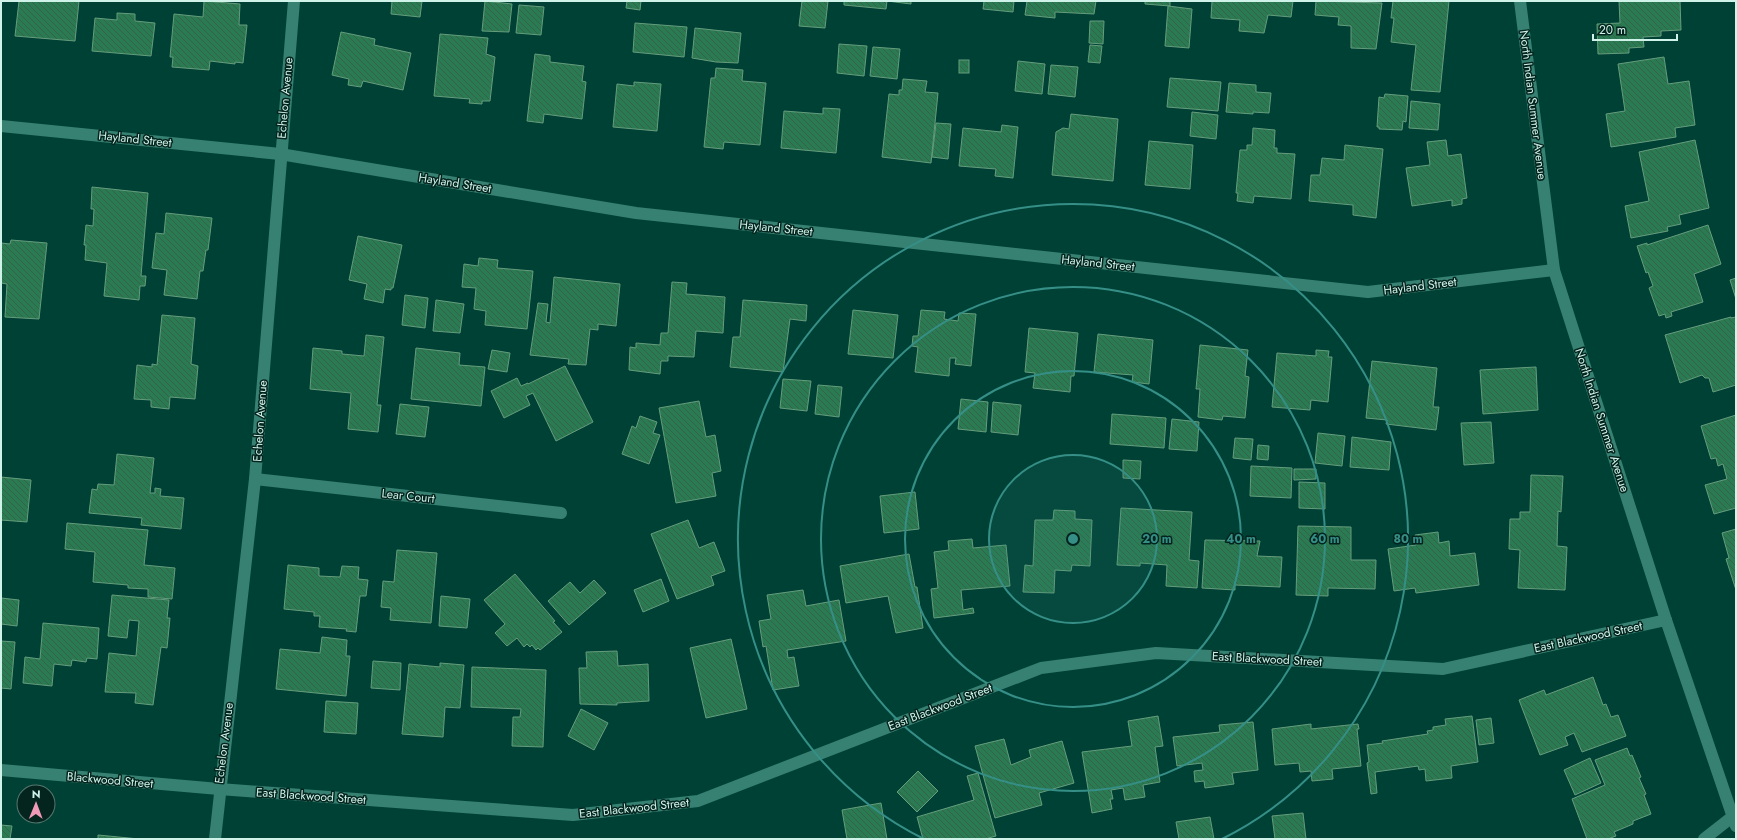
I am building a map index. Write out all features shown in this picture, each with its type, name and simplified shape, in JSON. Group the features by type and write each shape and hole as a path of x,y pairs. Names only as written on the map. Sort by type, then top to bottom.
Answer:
{"street":[{"name":"Echelon Avenue","path":"215,839 219,789 255,479 280,154 294,1"},
{"name":"North Indian Summer Avenue","path":"1520,1 1554,270 1666,620 1735,819"},
{"name":"Hayland Street","path":"1,126 280,154 636,213 1368,292 1554,270"},
{"name":"Lear Court","path":"255,479 561,513"},
{"name":"East Blackwood Street","path":"219,789 573,815 698,801 1041,668 1156,653 1443,669 1666,620"},
{"name":"Blackwood Street","path":"1,770 219,789"},
{"path":"1704,839 1735,819"}],"building":[{"path":"19,1 79,1 75,41 15,36"},
{"path":"204,1 240,4 239,25 247,25 243,63 235,62 235,64 210,61 209,70 172,67 173,57 170,57 174,14 203,17"},
{"path":"392,1 422,1 420,17 391,14"},
{"path":"485,1 512,4 509,32 482,31"},
{"path":"627,1 641,1 640,10 626,8"},
{"path":"802,1 828,1 825,28 799,26"},
{"path":"844,1 887,1 886,9 844,5"},
{"path":"887,1 911,1 911,4"},
{"path":"984,1 1014,1 1013,12 983,9"},
{"path":"1027,1 1096,1 1094,14 1055,12 1055,18 1025,15"},
{"path":"1145,1 1170,1 1170,6 1145,4"},
{"path":"1212,1 1293,1 1291,17 1268,15 1264,33 1239,31 1240,20 1211,18"},
{"path":"1316,1 1382,3 1376,49 1351,48 1351,26 1338,25 1339,17 1315,15"},
{"path":"1393,1 1449,1 1440,92 1411,90 1416,45 1391,42 1394,18 1391,18"},
{"path":"1619,1 1680,1 1681,30 1661,31 1661,36 1643,37 1644,47 1629,48 1629,53 1598,54 1597,24 1620,23"},
{"path":"519,5 544,7 541,35 516,33"},
{"path":"1168,6 1192,9 1189,48 1165,46"},
{"path":"117,13 135,14 135,21 155,23 151,56 92,51 95,18 117,20"},
{"path":"1090,21 1104,21 1103,44 1089,43"},
{"path":"635,23 687,27 684,57 633,52"},
{"path":"695,28 741,33 738,63 716,62 692,58"},
{"path":"341,32 375,39 374,45 411,53 403,90 363,81 361,87 348,85 349,79 332,75"},
{"path":"440,34 488,38 486,54 495,57 490,101 482,101 482,104 469,103 470,99 434,96"},
{"path":"839,44 867,46 864,76 837,73"},
{"path":"1090,45 1102,46 1100,63 1088,62"},
{"path":"873,47 900,49 897,79 870,76"},
{"path":"535,54 550,56 550,62 584,66 582,81 586,82 582,119 544,114 543,123 527,121"},
{"path":"1664,57 1668,84 1689,81 1695,125 1675,128 1676,137 1611,147 1606,114 1625,111 1618,64"},
{"path":"959,60 969,60 969,73 959,73"},
{"path":"1018,61 1045,64 1042,94 1015,91"},
{"path":"1051,65 1078,67 1075,97 1048,94"},
{"path":"716,68 743,70 742,81 766,83 760,145 724,142 723,149 704,147 711,78 715,78"},
{"path":"1170,78 1221,82 1218,111 1167,107"},
{"path":"903,79 927,81 925,92 938,93 931,163 882,157 889,94 899,95 899,90 902,90"},
{"path":"634,82 661,84 657,131 613,127 617,84 634,86"},
{"path":"1229,83 1256,85 1256,92 1271,93 1269,113 1253,112 1253,114 1226,112"},
{"path":"1385,94 1408,96 1406,122 1403,121 1402,130 1379,129 1379,127 1377,127 1379,97 1384,98"},
{"path":"1411,101 1440,104 1438,130 1409,128"},
{"path":"823,108 840,109 836,153 781,148 784,111 823,114"},
{"path":"1192,112 1218,115 1216,139 1190,136"},
{"path":"1071,114 1118,119 1113,181 1052,175 1056,132 1063,128 1069,129"},
{"path":"936,123 951,124 948,159 932,157"},
{"path":"1002,125 1018,127 1013,178 995,176 996,169 959,166 963,128 1001,132"},
{"path":"1253,128 1275,130 1274,148 1277,148 1277,153 1295,154 1291,199 1254,196 1253,203 1237,201 1238,193 1236,193 1240,150 1247,150 1247,145 1252,145"},
{"path":"1446,140 1448,156 1461,154 1467,198 1462,199 1462,204 1452,206 1452,200 1412,206 1406,168 1430,165 1427,142"},
{"path":"1695,140 1709,208 1679,215 1681,224 1667,227 1668,231 1631,238 1625,206 1649,201 1639,152"},
{"path":"1149,141 1193,145 1190,189 1145,185"},
{"path":"1345,145 1383,149 1376,218 1353,215 1353,205 1309,201 1311,175 1320,175 1322,158 1344,160"},
{"path":"92,187 148,193 141,276 146,276 145,286 140,286 139,300 104,296 107,263 85,260 86,245 84,245 86,225 93,226 94,209 91,209"},
{"path":"166,213 212,218 208,250 206,250 203,271 200,271 197,299 164,295 167,270 152,268 156,233 164,234"},
{"path":"1708,225 1721,264 1694,274 1703,302 1671,312 1672,316 1666,318 1665,314 1659,316 1649,288 1653,286 1648,272 1646,273 1637,246 1647,243 1647,245"},
{"path":"358,236 402,245 393,288 391,288 391,290 385,289 383,303 364,299 367,284 349,280"},
{"path":"11,240 47,243 39,319 5,317 7,284 1,283 1,243 10,244"},
{"path":"479,258 498,260 497,268 533,271 527,329 485,325 486,311 474,309 476,288 462,287 464,264 478,266"},
{"path":"554,277 620,284 616,326 598,324 598,330 590,329 586,365 568,364 569,359 530,355 538,303 548,304 546,322 550,323"},
{"path":"1736,278 1736,299 1730,280"},
{"path":"672,282 687,283 686,294 725,297 723,333 696,331 694,357 668,356 668,361 661,361 660,374 629,370 630,347 636,348 636,343 660,345 661,333 668,333"},
{"path":"405,295 428,298 425,328 402,325"},
{"path":"436,300 464,304 460,333 433,331"},
{"path":"743,300 807,305 806,321 790,319 783,372 730,367 733,337 740,337"},
{"path":"853,310 898,315 893,358 848,354"},
{"path":"921,310 945,312 944,319 958,321 959,313 976,314 971,366 955,364 956,358 950,358 949,376 915,372 918,347 912,346 913,336 918,336"},
{"path":"162,315 195,318 191,364 198,366 195,399 170,397 169,409 151,407 151,400 134,399 137,365 152,367 152,364 157,365"},
{"path":"1731,317 1736,317 1736,385 1713,392 1709,378 1705,378 1702,375 1680,383 1665,335"},
{"path":"1029,328 1078,333 1074,376 1071,376 1070,392 1033,388 1035,373 1025,372"},
{"path":"1098,334 1153,340 1149,384 1132,382 1133,375 1094,372"},
{"path":"366,335 384,337 377,405 381,405 378,432 348,429 351,393 310,389 313,348 342,351 342,354 364,356"},
{"path":"1200,345 1248,350 1245,376 1249,377 1245,418 1223,416 1222,420 1198,417 1200,389 1196,389"},
{"path":"416,348 460,353 459,365 485,367 481,406 411,399"},
{"path":"492,350 510,353 507,372 488,369"},
{"path":"1316,350 1329,351 1328,357 1332,357 1328,402 1311,400 1310,410 1272,407 1277,353 1316,356"},
{"path":"1372,361 1437,368 1433,407 1439,407 1436,430 1386,424 1387,420 1366,418"},
{"path":"565,366 593,422 556,441 533,393 526,396 530,405 504,418 491,391 517,378 521,386 528,384"},
{"path":"1536,367 1538,410 1483,414 1480,370"},
{"path":"783,379 811,381 807,411 780,408"},
{"path":"818,385 842,387 839,417 815,414"},
{"path":"961,399 988,402 986,432 958,429"},
{"path":"699,401 706,437 715,435 721,471 712,473 716,496 676,503 659,408"},
{"path":"993,402 1021,405 1018,435 991,432"},
{"path":"400,404 429,407 425,437 396,434"},
{"path":"1112,414 1166,418 1164,448 1110,444"},
{"path":"1736,415 1736,508 1714,514 1705,485 1727,479 1723,464 1718,466 1716,458 1711,459 1701,426"},
{"path":"640,416 657,422 653,433 660,435 649,464 622,454 632,426 636,428"},
{"path":"1172,419 1199,422 1197,451 1169,449"},
{"path":"1491,422 1494,463 1464,465 1461,423"},
{"path":"1318,433 1345,436 1342,466 1315,463"},
{"path":"1352,437 1391,442 1389,470 1350,467"},
{"path":"1235,438 1253,439 1251,460 1233,458"},
{"path":"1258,445 1269,446 1268,460 1257,459"},
{"path":"117,454 154,458 150,493 155,493 155,488 161,489 160,496 184,498 181,529 141,525 142,518 89,513 92,489 97,490 98,484 114,485"},
{"path":"1123,460 1141,461 1140,479 1123,478"},
{"path":"1251,466 1292,468 1291,498 1250,496"},
{"path":"1294,469 1316,469 1316,479 1294,480"},
{"path":"1531,475 1563,476 1561,512 1558,511 1557,546 1567,547 1565,590 1518,588 1520,550 1509,549 1510,519 1520,519 1520,512 1530,512"},
{"path":"1,477 31,480 27,522 1,520"},
{"path":"1299,482 1325,483 1325,509 1299,508"},
{"path":"915,492 919,529 884,533 880,496"},
{"path":"1121,508 1192,512 1189,560 1199,561 1197,588 1166,586 1167,565 1140,563 1140,566 1117,565"},
{"path":"1054,510 1075,511 1075,519 1092,520 1090,566 1072,565 1071,571 1055,570 1054,593 1023,592 1025,565 1033,566 1035,520 1053,520"},
{"path":"688,520 699,548 714,542 725,571 711,576 714,585 677,599 651,534"},
{"path":"67,523 148,530 144,565 175,568 172,599 148,597 148,589 128,588 128,585 93,582 95,552 65,549"},
{"path":"1298,526 1351,527 1351,560 1376,560 1375,589 1328,588 1328,596 1296,595"},
{"path":"1736,529 1736,590 1726,559 1729,558 1722,533"},
{"path":"1438,532 1439,543 1449,541 1450,556 1475,553 1479,585 1416,593 1415,588 1394,591 1388,549 1416,545 1415,535"},
{"path":"972,539 973,548 1006,545 1010,586 961,590 963,610 973,608 974,613 934,618 931,589 938,588 934,552 949,550 948,541"},
{"path":"1205,540 1260,541 1257,556 1282,557 1280,587 1235,585 1235,590 1202,588"},
{"path":"397,550 437,553 431,623 390,620 391,608 381,607 383,581 394,582"},
{"path":"909,554 915,587 917,587 923,628 896,633 888,596 846,603 840,566"},
{"path":"288,565 319,568 319,576 340,577 342,566 359,567 358,579 368,580 366,596 360,596 356,632 346,631 347,629 319,627 320,616 314,616 314,612 284,609"},
{"path":"515,574 555,621 553,622 562,632 540,650 538,648 536,650 532,645 530,647 527,644 524,647 517,638 507,646 495,633 505,624 484,600"},
{"path":"661,579 669,601 643,612 634,590"},
{"path":"594,580 606,593 569,625 548,601 570,582 580,593"},
{"path":"803,590 806,606 839,600 846,641 787,650 788,658 794,657 799,686 773,690 766,646 763,647 759,621 771,619 767,595"},
{"path":"112,595 169,600 167,618 170,618 167,648 161,647 153,705 135,703 136,693 105,692 109,653 136,656 139,621 129,620 127,638 108,636"},
{"path":"441,596 470,599 467,628 439,626"},
{"path":"1,598 19,600 17,626 1,624"},
{"path":"43,623 99,628 97,659 87,658 86,662 72,660 71,666 54,664 52,686 23,683 25,657 40,659"},
{"path":"322,637 347,640 346,656 350,656 346,696 276,689 280,649 320,653"},
{"path":"731,639 747,709 706,718 690,648"},
{"path":"1,641 15,642 11,689 1,688"},
{"path":"617,651 618,666 648,664 649,701 617,703 617,705 580,704 579,668 587,668 586,652"},
{"path":"373,661 401,663 400,690 371,688"},
{"path":"440,663 464,665 460,708 445,707 443,737 402,734 409,664 440,667"},
{"path":"472,667 546,670 543,747 512,746 513,717 520,717 521,709 471,707"},
{"path":"1593,677 1603,705 1606,704 1611,717 1618,715 1626,736 1582,752 1574,733 1565,737 1568,745 1540,755 1519,700 1544,690 1546,695"},
{"path":"326,701 358,703 356,734 324,732"},
{"path":"581,709 608,723 594,750 568,736"},
{"path":"1158,716 1163,746 1155,747 1160,782 1143,785 1145,797 1125,800 1123,788 1111,790 1113,799 1110,799 1112,809 1092,813 1082,752 1132,746 1128,721"},
{"path":"1472,716 1478,762 1451,766 1452,778 1426,781 1425,769 1419,770 1418,766 1375,772 1377,793 1371,794 1367,763 1369,762 1367,745 1383,743 1382,741 1428,734 1427,731 1433,730 1433,727 1446,725 1445,719"},
{"path":"1491,718 1494,743 1479,745 1476,720"},
{"path":"1253,722 1258,770 1232,773 1234,784 1205,788 1204,781 1195,782 1194,771 1203,770 1202,763 1177,766 1173,737 1220,732 1219,725"},
{"path":"1311,724 1311,729 1358,724 1359,729 1357,729 1361,766 1332,769 1333,779 1312,781 1311,771 1300,772 1299,763 1275,765 1272,729"},
{"path":"1004,739 1011,765 1031,757 1029,750 1062,741 1074,783 1039,793 1042,805 995,818 975,746"},
{"path":"1627,748 1630,756 1632,755 1641,777 1639,778 1646,794 1644,795 1651,814 1633,821 1633,824 1614,832 1616,836 1608,839 1587,839 1572,799 1605,785 1595,760"},
{"path":"1590,758 1601,783 1575,795 1564,770"},
{"path":"918,771 938,791 917,812 897,792"},
{"path":"978,773 996,836 985,839 923,839 917,817 974,800 967,776"},
{"path":"881,803 887,839 847,839 842,810"},
{"path":"1303,813 1306,839 1275,839 1272,816"},
{"path":"1210,817 1214,839 1179,839 1176,822"},
{"path":"1,825 12,826 10,839 1,839"},
{"path":"98,835 139,839 98,839"}]}
